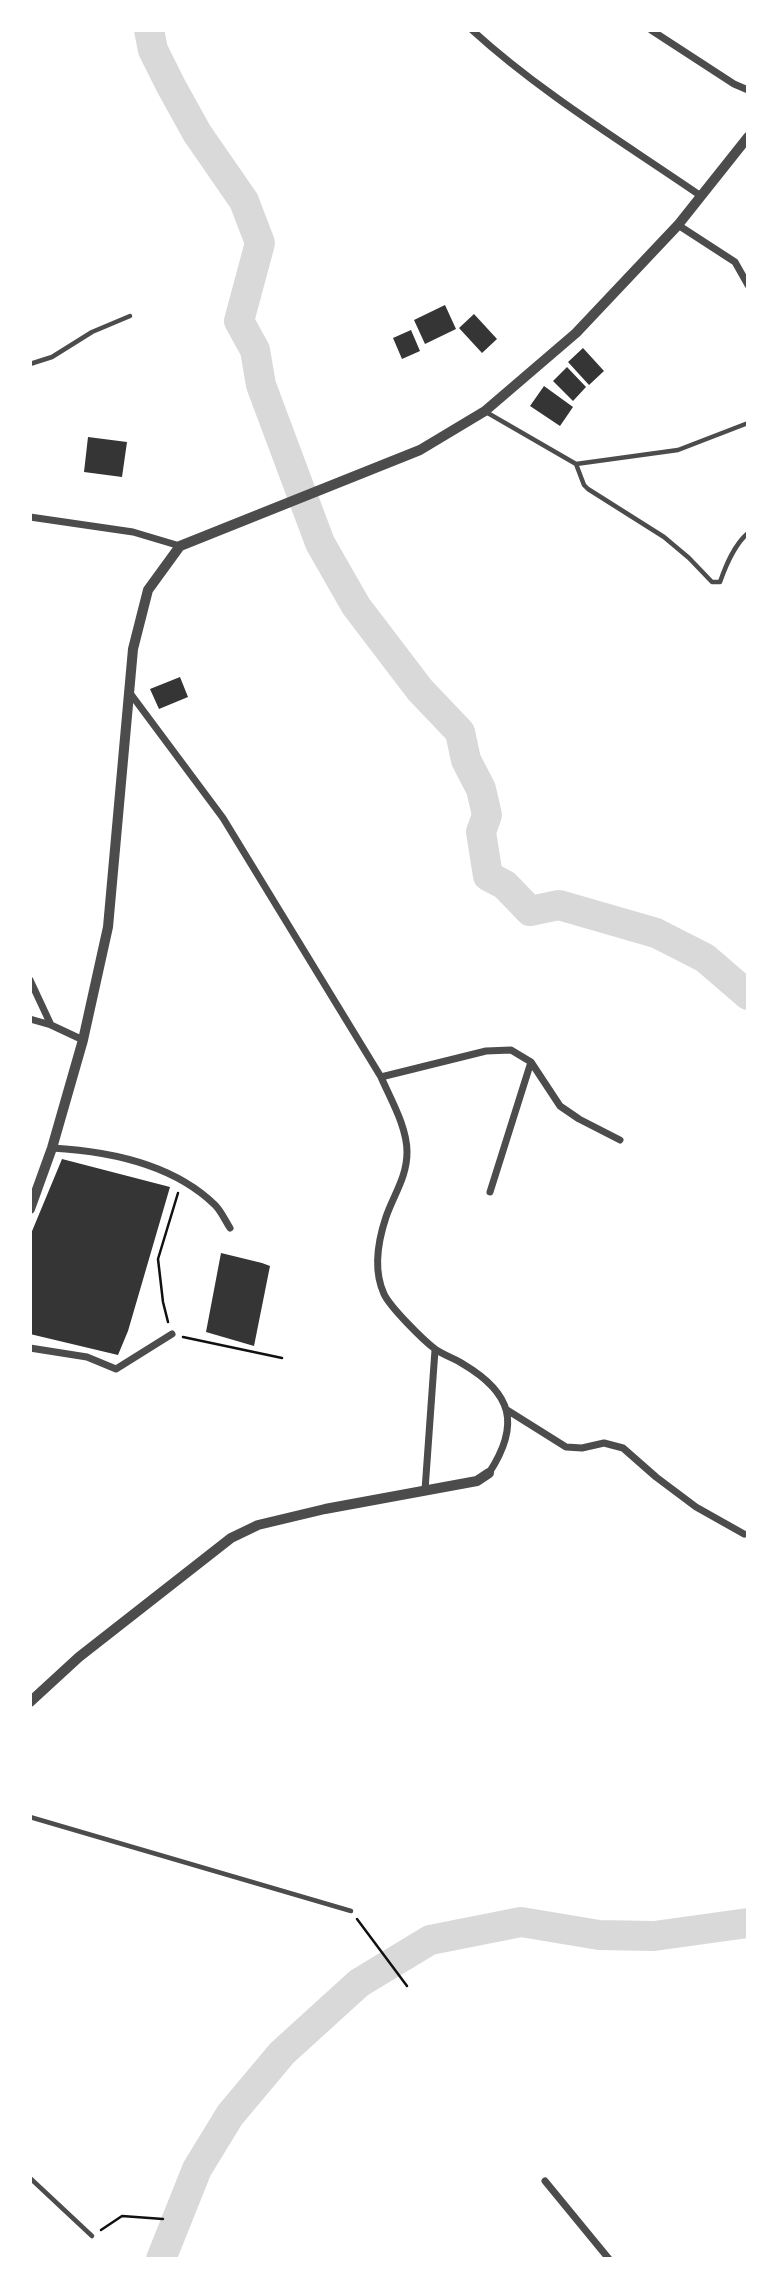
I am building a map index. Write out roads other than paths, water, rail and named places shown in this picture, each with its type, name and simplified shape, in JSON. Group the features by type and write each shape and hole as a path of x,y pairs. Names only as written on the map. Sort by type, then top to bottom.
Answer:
{"street":[{"path":"472,30 490,47 575,110 701,196"},
{"path":"654,31 734,84 748,90"},
{"path":"30,1209 52,1148 83,1040 108,927 132,649 148,590 180,547 420,450 485,411 576,332 678,225 748,137"},
{"path":"678,225 735,262 748,285"},
{"path":"30,517 133,532 180,547"},
{"path":"30,1702 79,1657 231,1538 258,1525 325,1509 477,1481 489,1473 501,1454 507,1432 507,1410 498,1390 483,1376 435,1350 385,1296 377,1270 379,1246 387,1216 405,1175 407,1150 400,1122 381,1077 223,818 130,693"},
{"path":"30,980 51,1025"},
{"path":"30,1019 51,1025 83,1040"},
{"path":"381,1077 486,1051 511,1050 531,1062 560,1106 620,1140"},
{"path":"490,1192 531,1062"},
{"path":"52,1148 111,1155 141,1163 169,1175 215,1206 230,1227"},
{"path":"30,1348 87,1357 116,1369 172,1334"},
{"path":"425,1490 435,1350"},
{"path":"507,1410 566,1447 582,1448 604,1443 622,1448 696,1507 744,1534"},
{"path":"545,2181 609,2259"}],"lane":[{"path":"30,364 52,357 93,332 130,316"},
{"path":"485,411 576,464 678,450 748,423"},
{"path":"576,464 588,489 664,537 712,582 720,582 726,564 748,533"},
{"path":"30,1817 351,1911"},
{"path":"30,2178 92,2236"}],"waterway":[{"path":"149,30 153,50 171,86 197,133 244,201 260,243 239,321 255,350 261,385 320,543 356,606 420,690 460,732 466,760 481,789 487,815 481,832 488,876 505,885 530,911 559,905 656,933 705,958 748,995"},
{"path":"161,2259 197,2169 230,2115 282,2053 359,1983 430,1940 521,1922 599,1935 654,1936 748,1923"}]}
